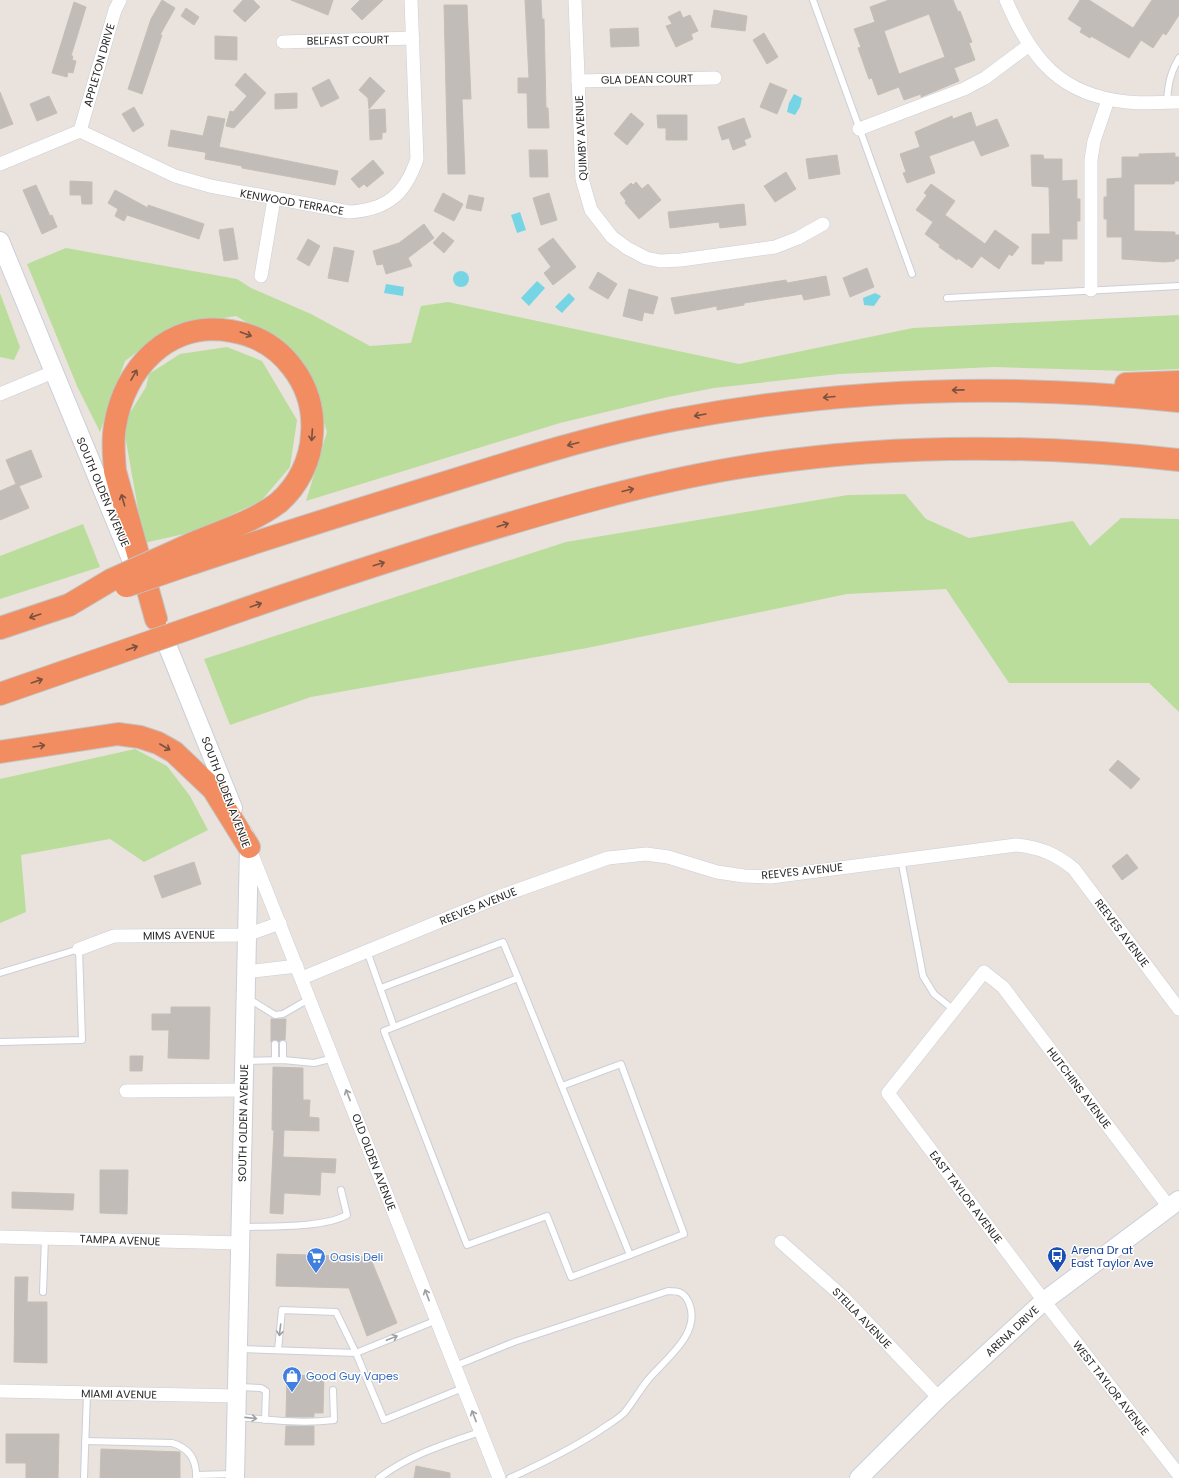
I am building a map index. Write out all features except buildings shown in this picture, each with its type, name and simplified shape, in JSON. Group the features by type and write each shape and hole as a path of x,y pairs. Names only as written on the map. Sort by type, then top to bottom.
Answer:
{"highway":[{"path":"0,628 69,604 192,554 262,513 278,502 290,491 308,460 312,443 313,424 311,405 297,374 286,359 273,348 257,338 241,332 222,329 204,329 186,333 167,342 152,352 138,369 127,388 120,406 115,426 113,450 115,471 156,619"},
{"path":"192,554 306,526 537,454 618,432 727,410 810,399 922,391 1179,382"},
{"path":"980,389 1117,394 1179,401"},
{"path":"0,694 318,583 553,510 631,489 737,468 870,452 924,449 1059,449 1179,460"},
{"path":"0,752 118,734 140,737 158,743 174,752 213,789 249,847"}],"main road":[{"name":"SOUTH OLDEN AVENUE","path":"0,241 249,847 235,1476"},
{"name":"ARENA DRIVE","path":"859,1478 939,1398 1044,1301 1174,1204"}],"street":[{"name":"APPLETON DRIVE","path":"80,131 120,0"},
{"name":"KENWOOD TERRACE","path":"80,131 175,176 210,186 349,212 365,211 379,207 392,199 403,189 412,176 417,159 412,0"},
{"name":"QUIMBY AVENUE","path":"575,0 582,180 591,210 612,236 627,248 646,258 660,261 681,260 775,247 798,238 823,224"},
{"path":"1006,0 1017,27 1028,46 1040,61 1056,75 1088,94 1108,100 1128,103 1173,102"},
{"name":"BELFAST COURT","path":"283,42 413,38"},
{"path":"859,129 964,89 985,78 1028,46"},
{"name":"GLA DEAN COURT","path":"578,80 715,78"},
{"path":"1091,290 1091,160 1094,141 1108,100"},
{"path":"0,164 80,131"},
{"path":"261,276 274,199"},
{"path":"0,394 53,372"},
{"name":"REEVES AVENUE","path":"302,978 501,896 608,858 621,855 646,854 668,857 717,872 744,876 771,877 1016,845 1035,847 1050,852 1063,860 1074,870 1179,1009"},
{"name":"OLD OLDEN AVENUE","path":"249,847 334,1058 499,1478"},
{"name":"MIMS AVENUE","path":"80,949 114,936 247,935 280,923"},
{"path":"246,972 297,966"},
{"name":"HUTCHINS AVENUE","path":"954,1010 984,972 1003,987 1174,1204"},
{"name":"EAST TAYLOR AVENUE","path":"954,1010 888,1093 1044,1301"},
{"path":"126,1091 244,1090"},
{"name":"TAMPA AVENUE","path":"0,1237 45,1238 241,1235"},
{"name":"STELLA AVENUE","path":"781,1242 842,1296 939,1398"},
{"name":"WEST TAYLOR AVENUE","path":"1044,1301 1179,1475"},
{"name":"MIAMI AVENUE","path":"0,1391 87,1393 237,1392"}],"lane":[{"path":"813,0 912,274"},
{"path":"1173,102 1168,84 1172,69 1179,58"},
{"path":"947,298 1179,286"},
{"path":"901,859 923,976 934,994 954,1010"},
{"path":"381,988 503,942 630,1255"},
{"path":"0,973 80,949 82,1040 0,1042"},
{"path":"367,951 394,1027"},
{"path":"518,978 384,1031 467,1245 547,1216 571,1277 684,1234 621,1064 562,1086"},
{"path":"246,997 275,1017 283,1016 310,998"},
{"path":"275,1060 276,1044"},
{"path":"283,1044 283,1060"},
{"path":"245,1061 283,1060 314,1063 334,1058"},
{"path":"241,1235 286,1226 337,1220 347,1214 342,1190"},
{"path":"43,1292 45,1238"},
{"path":"454,1366 514,1342 668,1291 679,1291 685,1294 691,1309 692,1320 687,1335 648,1380 624,1413 589,1437 543,1463 510,1478"},
{"path":"278,1350 282,1310 336,1312 356,1352 384,1420 463,1388"},
{"path":"238,1349 356,1352 437,1320"},
{"path":"237,1392 262,1388 266,1391 265,1420"},
{"path":"237,1417 265,1420 320,1422 334,1420 333,1390"},
{"path":"84,1478 87,1393"},
{"path":"379,1478 409,1459 437,1446 480,1432"},
{"path":"85,1441 172,1443 183,1446 190,1452 196,1476 235,1476"}],"green space":[{"path":"66,248 237,279 251,288 311,314 370,346 411,343 421,306 448,302 739,364 913,328 1179,315 1179,369 1127,371 994,367 839,374 714,388 668,397 560,423 306,501 327,432 311,380 271,336 236,316 170,327 125,361 100,432 77,386 27,264"},
{"path":"0,293 20,347 14,360 0,357"},
{"path":"227,347 262,361 297,420 290,467 261,501 197,531 144,543 123,424 146,387 149,374 180,354"},
{"path":"905,494 926,519 969,538 1073,521 1090,546 1121,518 1179,519 1179,712 1149,683 1009,683 946,589 847,594 587,648 311,697 230,725 204,659 566,542 848,495"},
{"path":"83,524 100,567 0,599 0,556"},
{"path":"135,749 167,766 190,796 208,830 144,862 110,839 21,855 26,912 0,923 0,779"}],"water":[{"path":"794,94 802,98 800,107 795,115 787,112 789,103"},
{"path":"520,212 526,230 517,233 511,215"},
{"path":"461,271 468,276 469,279 464,286 461,287 454,282 453,279 458,272"},
{"path":"537,281 545,288 529,306 521,298"},
{"path":"386,284 404,287 403,296 384,293"},
{"path":"569,293 575,299 562,313 555,307"},
{"path":"875,293 881,296 874,306 864,305 863,298"}],"place":[{"name":"Arena Dr at East Taylor Ave","path":"1057,1273"},
{"name":"Oasis Deli","path":"316,1274"},
{"name":"Good Guy Vapes","path":"292,1393"}]}
